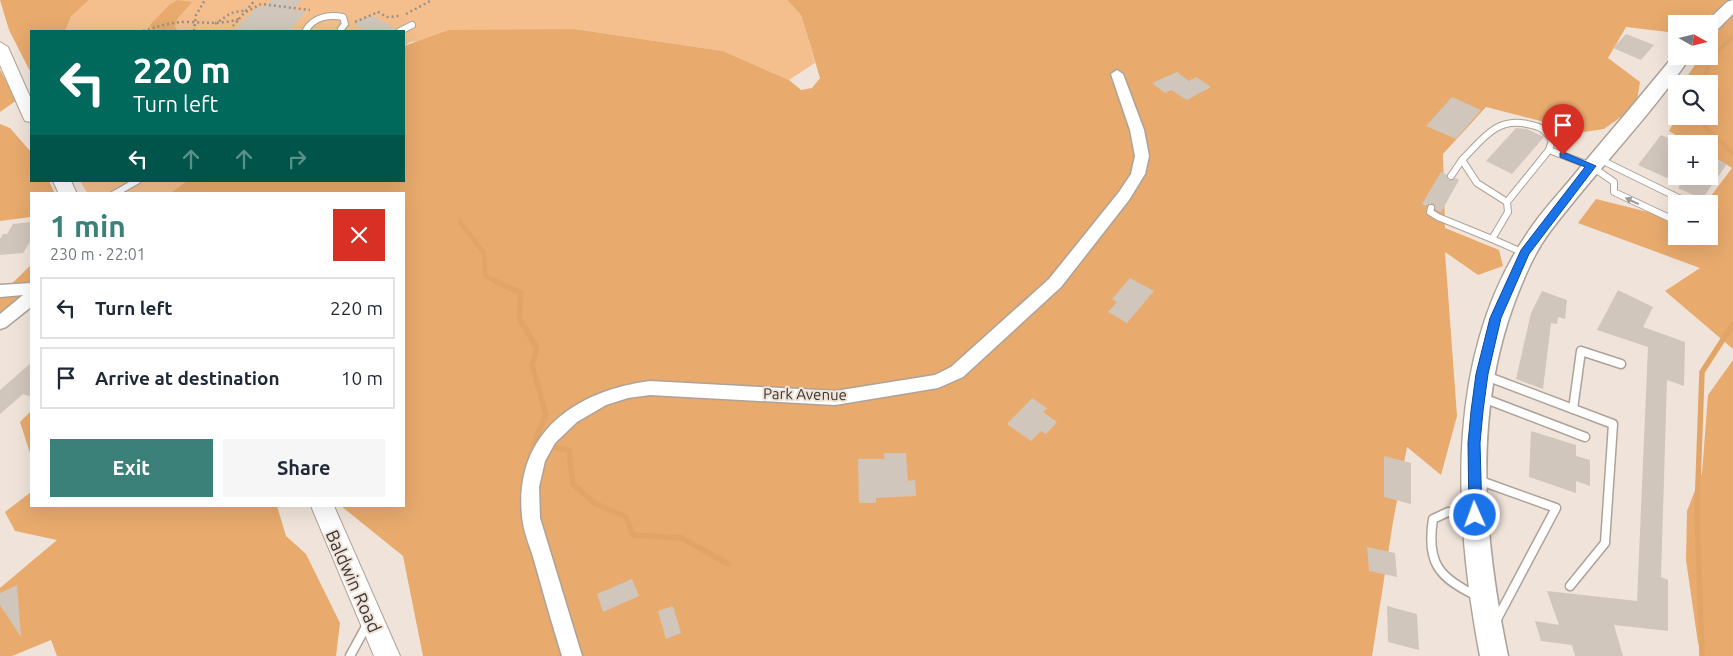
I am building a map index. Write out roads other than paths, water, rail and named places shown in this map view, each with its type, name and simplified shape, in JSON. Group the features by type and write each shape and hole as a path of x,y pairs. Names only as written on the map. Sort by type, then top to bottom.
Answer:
{"main road":[{"path":"1718,19 1733,5"},
{"path":"1492,645 1483,598 1475,515 1474,443 1480,385 1496,318 1524,253 1594,162 1675,65"}],"street":[{"path":"0,47 30,115"},
{"name":"Park Avenue","path":"572,656 531,518 530,487 536,460 549,438 571,417 600,400 628,391 650,388 686,389 835,398 938,382 957,372 1055,283 1124,196 1138,174 1142,156 1137,130 1117,74"},
{"path":"0,291 30,289"},
{"path":"0,323 30,299"},
{"name":"Baldwin Road","path":"322,507 387,656"}],"lane":[{"path":"307,30 315,20 331,15 343,17 345,24 341,30"},
{"path":"402,30 412,25"},
{"path":"1451,176 1462,160 1495,127 1516,121 1542,127 1552,140 1549,150 1507,202 1508,212 1492,239"},
{"path":"1549,150 1622,170 1673,195"},
{"path":"1462,160 1477,183 1507,202"},
{"path":"1594,162 1614,182"},
{"path":"1622,170 1614,182 1614,192 1668,217"},
{"path":"118,192 135,182"},
{"path":"1432,208 1430,212 1438,217 1524,253"},
{"path":"1573,409 1581,351 1620,364"},
{"path":"1480,385 1573,409 1613,424 1604,543 1570,586"},
{"path":"1480,385 1585,437"},
{"path":"1474,479 1556,508 1492,645"},
{"path":"1475,515 1448,512 1433,519 1430,532 1432,552 1442,574 1452,584 1483,598"},
{"path":"350,656 371,619"}],"waterway":[{"path":"1706,75 1709,60 1733,36"},
{"path":"1705,125 1733,153"},
{"path":"460,222 484,253 485,276 498,282"},
{"path":"495,281 521,293 519,318 537,348 532,365 546,415 533,445"},
{"path":"1702,656 1697,511 1702,372 1733,324"},
{"path":"557,448 569,450 573,484 594,503 626,517 633,535 682,538 728,564"}]}
